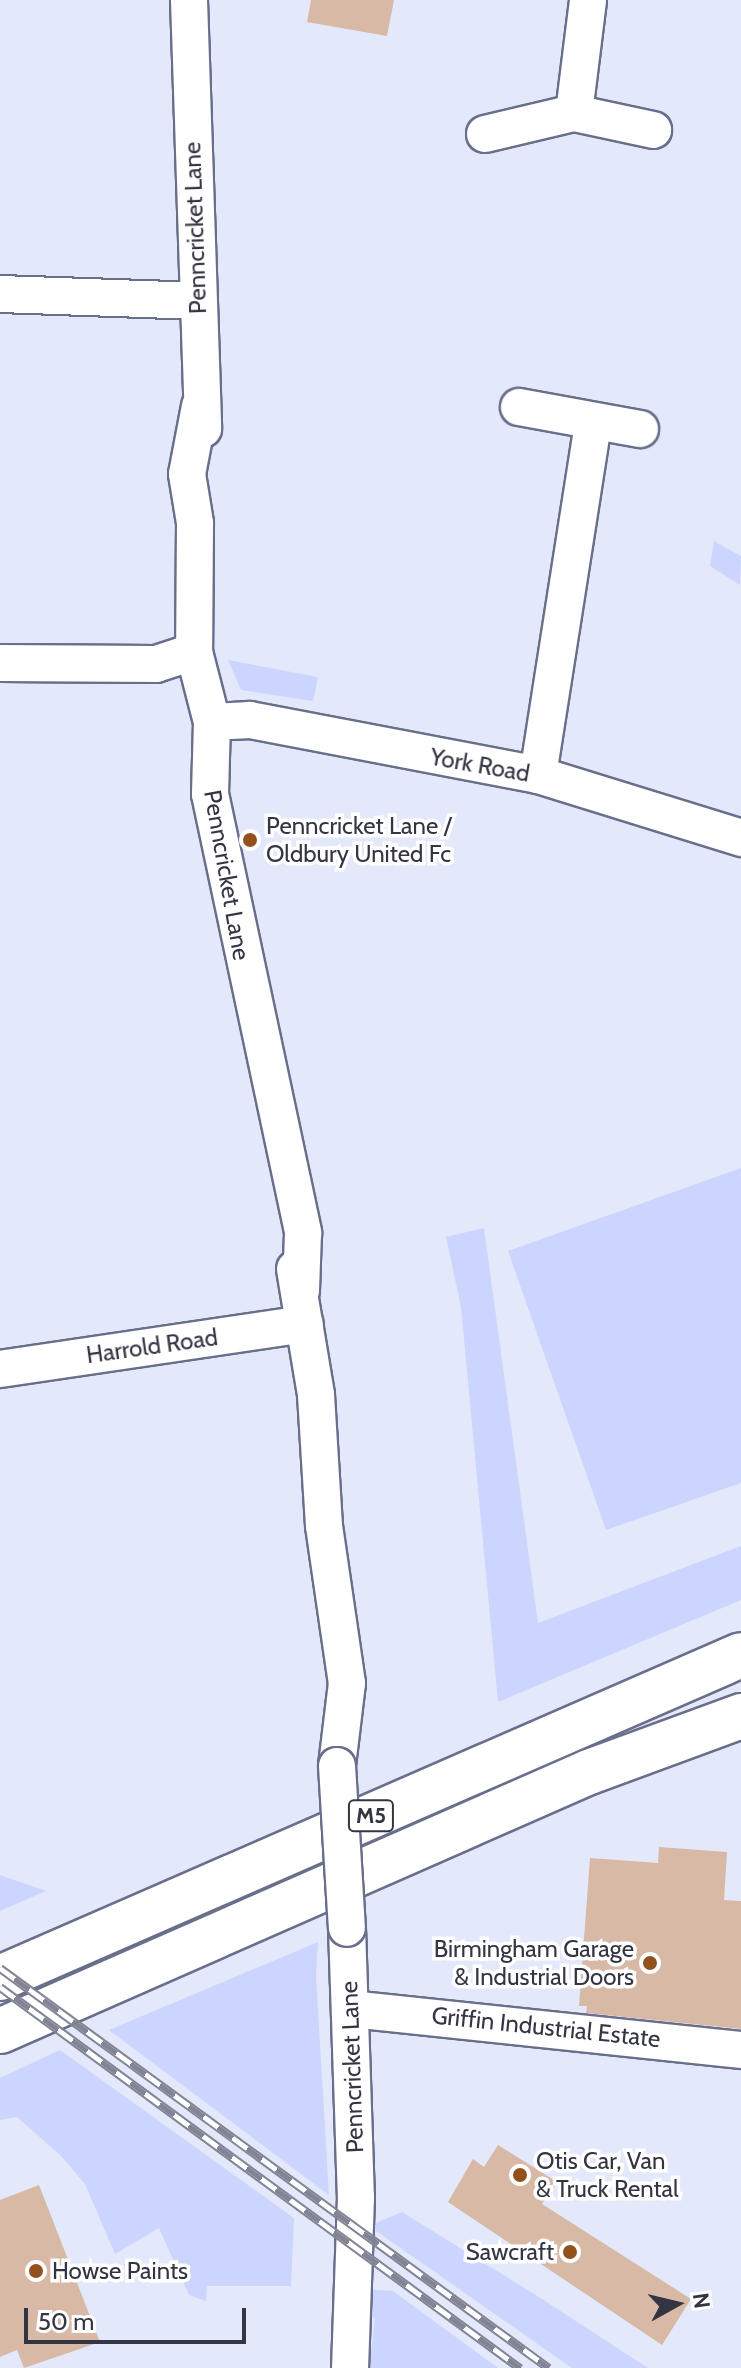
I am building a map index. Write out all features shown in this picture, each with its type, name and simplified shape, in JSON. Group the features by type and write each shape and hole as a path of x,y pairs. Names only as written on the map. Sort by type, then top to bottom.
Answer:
{"highway":[{"name":"M5","path":"0,1978 741,1655"},
{"name":"M5","path":"0,2031 589,1772 741,1716"}],"street":[{"name":"Penncricket Lane","path":"177,0 187,49"},
{"name":"Penncricket Lane","path":"189,0 187,49 200,406 187,474 195,523 194,652 212,722 210,794 219,853 286,1177 303,1233 303,1307 324,1526 347,1683 337,1766 351,2009 356,2197 350,2368"},
{"path":"574,113 588,0"},
{"path":"485,134 574,113 653,130"},
{"path":"0,294 198,301"},
{"path":"519,407 640,429"},
{"path":"538,775 593,422"},
{"path":"0,663 156,664 194,652"},
{"name":"York Road","path":"212,722 250,720 538,775 741,838"},
{"name":"Harrold Road","path":"0,1369 303,1307"},
{"name":"Griffin Industrial Estate","path":"351,2009 741,2050"}],"shaded area":[{"path":"714,541 741,556 740,585 710,566"},
{"path":"228,660 318,677 313,701 241,690"},
{"path":"741,1168 741,1483 606,1530 508,1251"},
{"path":"484,1228 538,1623 741,1546 741,1600 498,1702 461,1307 446,1237"},
{"path":"0,1875 46,1891 0,1911"},
{"path":"318,1942 316,1976 329,2195 109,2030"},
{"path":"60,2050 294,2218 291,2286 207,2286 206,2301 189,2295 159,2228 115,2254 85,2184 61,2156 17,2117 0,2120 0,2078"},
{"path":"402,2212 648,2368 572,2368 369,2226"},
{"path":"363,2289 393,2291 498,2368 369,2368 375,2318 365,2316"}],"building":[{"path":"311,0 394,0 387,36 307,22"},
{"name":"Birmingham Garage & Industrial Doors","path":"659,1847 727,1852 724,1900 741,1901 741,2029 586,2013 587,2006 579,2006 590,1858 658,1863"},
{"name":"Sawcraft","path":"498,2145 557,2182 542,2204 691,2299 662,2345 448,2202 473,2159 484,2167"},
{"name":"Howse Paints","path":"39,2185 100,2342 24,2368 17,2350 0,2357 0,2200"}],"railway":[{"path":"0,1968 549,2368"},
{"path":"0,1987 520,2368"}],"place":[{"name":"Penncricket Lane / Oldbury United Fc","path":"250,840"},
{"name":"Birmingham Garage & Industrial Doors","path":"650,1963"},
{"name":"Otis Car, Van & Truck Rental","path":"520,2175"},
{"name":"Sawcraft","path":"570,2252"},
{"name":"Howse Paints","path":"36,2271"}]}
